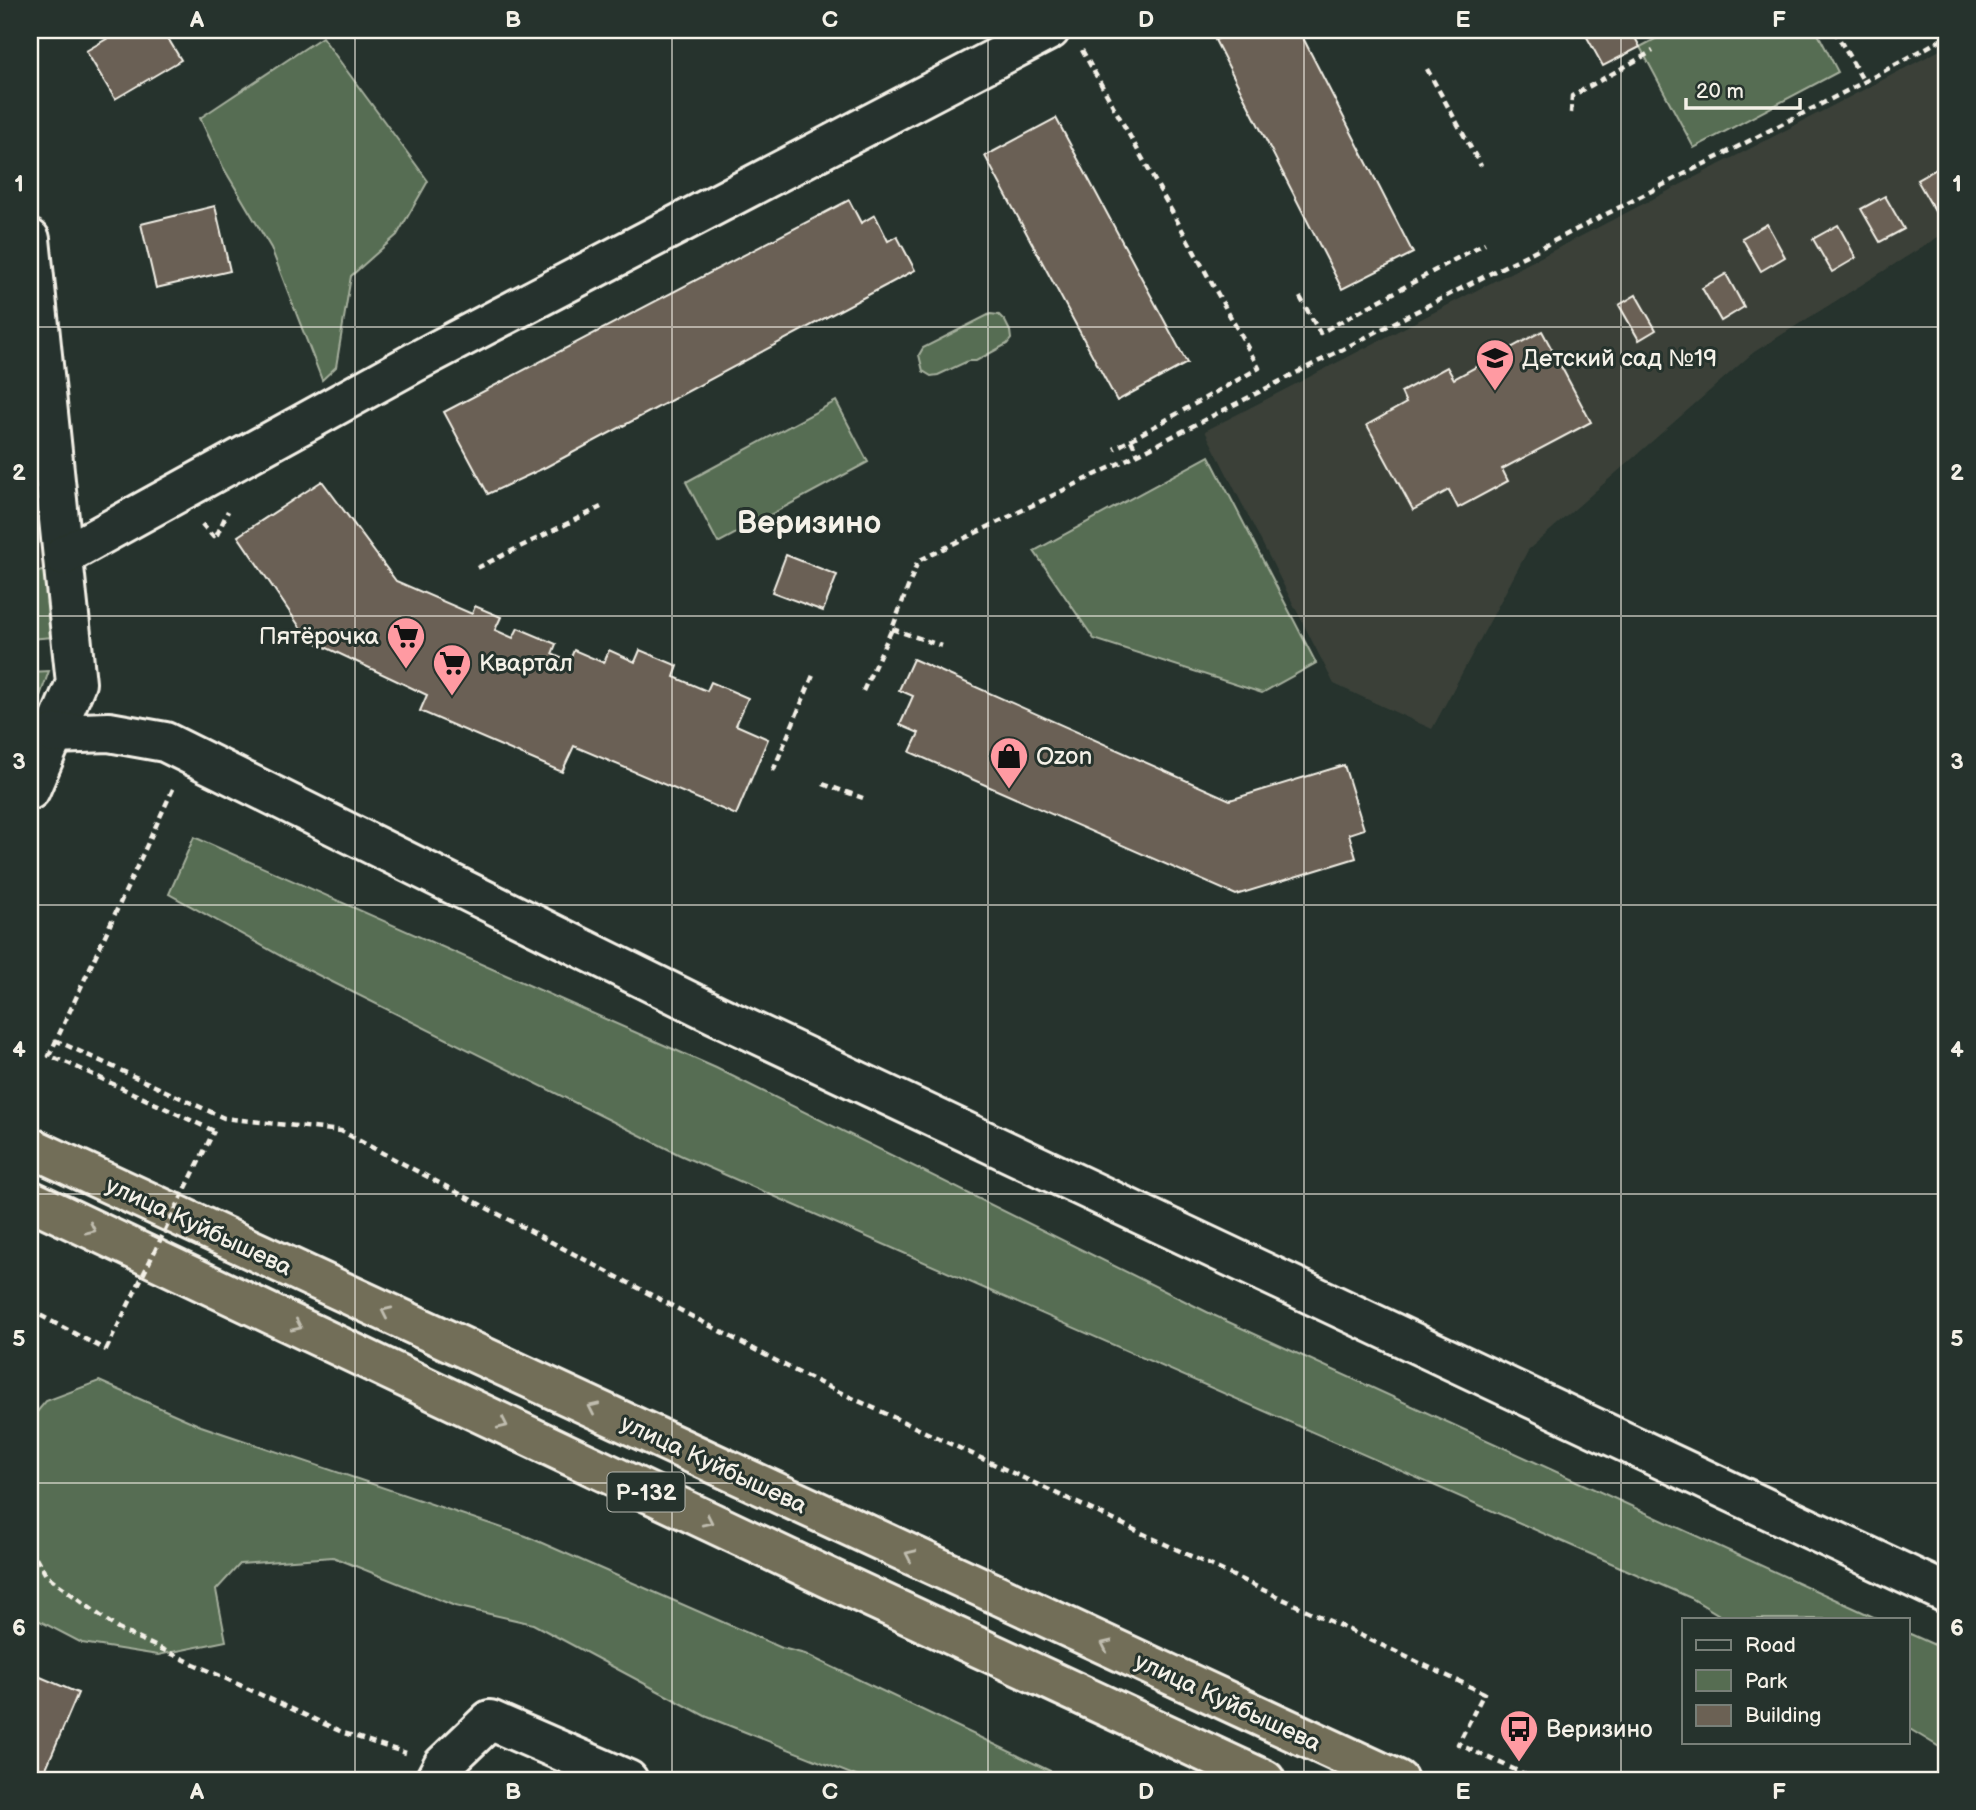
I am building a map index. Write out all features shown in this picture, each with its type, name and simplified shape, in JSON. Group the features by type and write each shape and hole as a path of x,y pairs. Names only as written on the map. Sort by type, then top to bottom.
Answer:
{"highway":[{"name":"улица Куйбышева","path":"30,1147 1398,1780"},
{"name":"улица Куйбышева","path":"30,1200 829,1578 1265,1780"}],"street":[{"path":"63,556 415,362 1064,36"},
{"path":"30,239 76,683 30,790"},
{"path":"54,734 109,732 165,742 715,1014 1946,1593"},
{"path":"439,1773 490,1720 628,1780"}],"path":[{"path":"1834,30 1864,82"},
{"path":"1064,36 1259,368 1114,449"},
{"path":"863,691 892,629 918,561 1138,453 1864,82 1946,37"},
{"path":"1571,113 1572,96 1653,51"},
{"path":"1427,69 1481,166"},
{"path":"1300,297 1320,333 1485,243"},
{"path":"1131,440 1138,453"},
{"path":"477,568 601,507"},
{"path":"198,520 215,539"},
{"path":"892,629 942,646"},
{"path":"774,771 814,673"},
{"path":"30,1310 107,1350 214,1131 49,1056 190,754"},
{"path":"823,784 863,798"},
{"path":"55,1040 224,1118 341,1131 803,1375 1484,1693 1458,1744 1538,1780"},
{"path":"30,1547 46,1575 118,1629 344,1733 439,1773"}],"shaded area":[{"name":"Детский сад №19","path":"1946,47 1946,232 1754,352 1528,550 1432,729 1334,684 1205,431"},
{"path":"30,397 52,611 30,615"}],"green space":[{"path":"1672,30 1816,30 1838,72 1694,148 1640,47"},
{"path":"322,37 428,181 397,235 351,276 336,367 322,380 271,248 223,167 200,118"},
{"path":"990,314 999,315 1005,321 1011,339 1007,344 976,361 968,361 938,375 931,376 923,371 919,355 923,348"},
{"path":"836,401 868,462 718,543 686,482"},
{"path":"30,434 38,503 30,517"},
{"path":"1209,456 1316,663 1262,693 1094,639 1034,551"},
{"path":"46,570 53,637 30,639 30,574"},
{"path":"49,671 30,724 30,672"},
{"path":"194,837 716,1068 1211,1314 1876,1618 1724,1618 1691,1598 680,1155 288,960 169,894"},
{"path":"99,1381 201,1426 526,1536 782,1648 805,1654 1069,1780 866,1780 705,1716 533,1624 455,1606 333,1557 240,1564 216,1590 226,1641 158,1655 82,1643 30,1616 30,1420 46,1401"},
{"path":"1910,1634 1946,1650 1946,1751 1910,1729"}],"building":[{"path":"122,30 163,30 181,60 115,99 86,51"},
{"path":"1235,30 1299,30 1413,253 1342,289 1215,40"},
{"path":"1583,30 1631,30 1640,47 1603,66"},
{"path":"1056,118 1187,363 1117,401 985,156"},
{"path":"1942,166 1946,174 1946,207 1936,213 1917,180"},
{"path":"1885,196 1904,229 1880,242 1861,209"},
{"path":"849,200 861,223 875,215 888,241 897,236 915,270 546,467 488,494 444,412"},
{"path":"215,206 230,271 156,288 141,224"},
{"path":"1767,224 1785,257 1761,271 1742,238"},
{"path":"1838,225 1856,258 1832,272 1813,239"},
{"path":"1726,274 1744,307 1721,321 1702,288"},
{"path":"1636,295 1656,330 1639,340 1619,305"},
{"path":"1542,331 1591,422 1502,469 1508,481 1458,508 1449,490 1413,510 1367,425 1406,403 1401,392 1447,367 1454,379"},
{"path":"322,481 396,581 472,614 475,606 501,617 495,630 513,638 518,628 556,644 552,654 569,662 574,650 604,663 609,650 635,662 640,650 678,666 674,677 707,691 711,682 748,698 736,725 768,739 736,815 574,746 562,772 420,711 427,695 308,639 238,536"},
{"path":"786,555 837,575 823,611 772,592"},
{"path":"913,659 1230,800 1344,765 1364,829 1349,834 1356,858 1236,895 910,752 919,733 900,725 913,696 899,690"},
{"path":"38,1676 78,1693 41,1780 30,1780 30,1696"}],"place":[{"name":"Детский сад №19","path":"1495,392"},
{"name":"Пятёрочка","path":"406,670"},
{"name":"Квартал","path":"452,697"},
{"name":"Ozon","path":"1009,790"},
{"name":"Веризино","path":"1519,1763"}],"district":[{"name":"Веризино","path":"809,522"}]}
